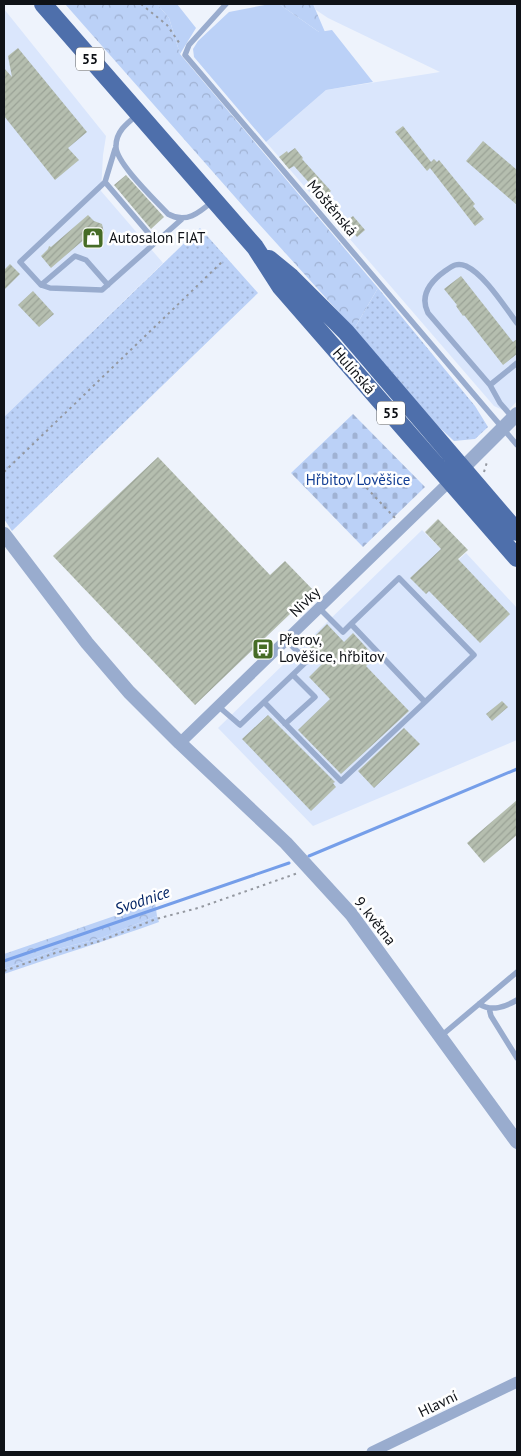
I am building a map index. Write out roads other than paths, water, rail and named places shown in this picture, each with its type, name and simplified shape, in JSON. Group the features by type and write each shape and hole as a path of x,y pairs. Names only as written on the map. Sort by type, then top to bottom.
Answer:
{"main road":[{"name":"Hulínská","path":"43,4 255,247 280,286 517,558"},
{"name":"Hulínská","path":"255,247 291,277 346,332 517,532"}],"street":[{"path":"450,481 515,416"},
{"name":"Nivky","path":"180,743 450,481"},
{"name":"9. května","path":"4,534 98,656 129,692 286,843 352,914 517,1142"},
{"name":"Hlavní","path":"372,1452 517,1382"}],"lane":[{"name":"Moštěnská","path":"226,4 189,45 185,55 517,445"},
{"path":"138,113 118,134 105,182 20,262 41,285 50,288 102,290 182,219 197,213 214,200"},
{"path":"115,147 121,162 168,214 182,219"},
{"path":"105,182 156,242"},
{"path":"41,285 75,256 86,260 108,285"},
{"path":"515,416 500,403 490,386 428,313 424,301 426,292 438,276 452,266 462,264 468,266 480,277 517,323"},
{"path":"490,386 517,363"},
{"path":"264,702 341,781 474,655 399,578 343,632 319,608"},
{"path":"351,624 425,702"},
{"path":"218,706 240,725 293,675 307,661 286,640"},
{"path":"286,724 315,697 293,675"},
{"path":"441,1036 517,972"},
{"path":"479,1004 485,1008 504,1007 517,1000"},
{"path":"489,1008 491,1016 517,1058"}],"waterway":[{"name":"Svodnice","path":"309,856 517,769"},
{"name":"Svodnice","path":"4,961 289,863"}],"place":[{"name":"Autosalon FIAT","path":"93,238"},
{"name":"Přerov, Lověšice, hřbitov","path":"263,649"}],"park label":[{"name":"Hřbitov Lověšice","path":"358,480"}]}
